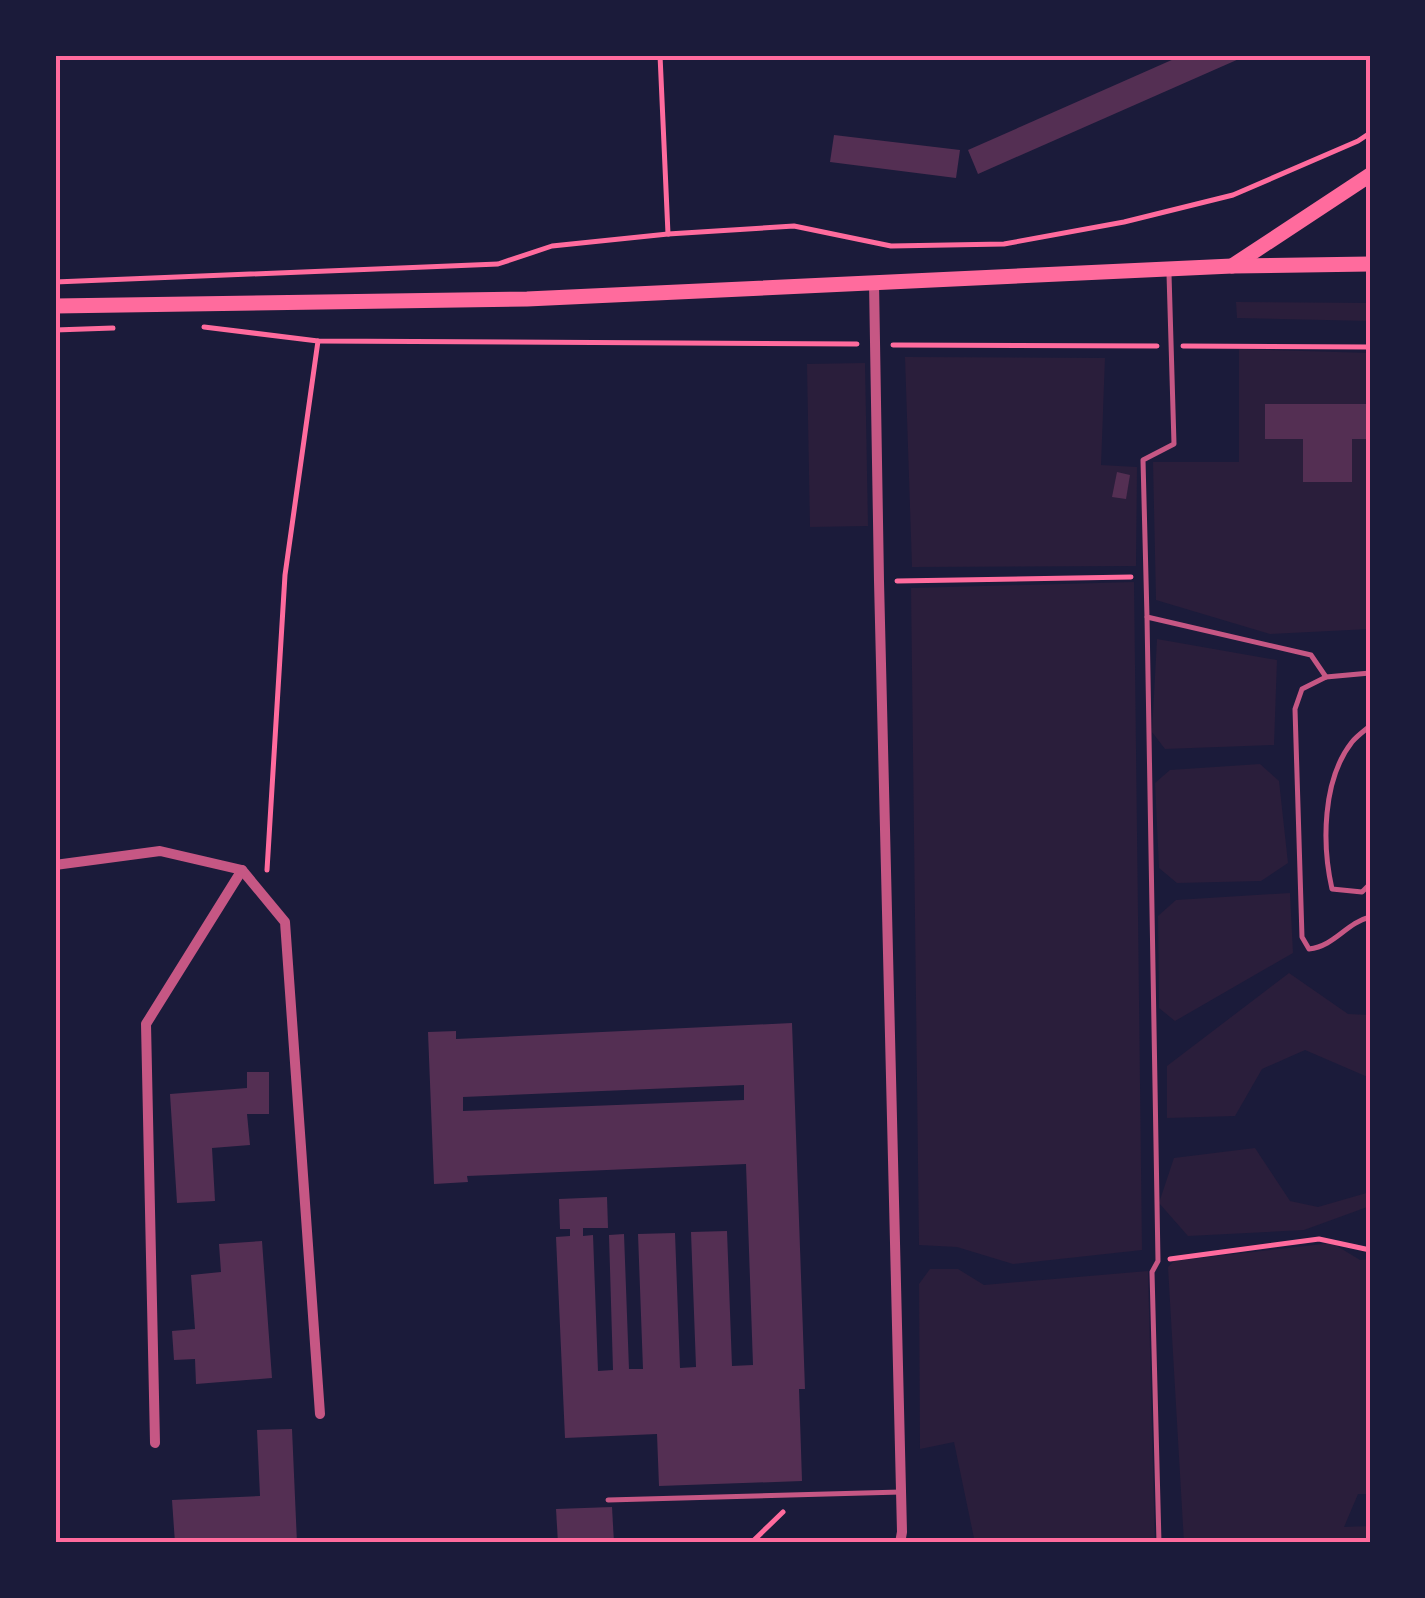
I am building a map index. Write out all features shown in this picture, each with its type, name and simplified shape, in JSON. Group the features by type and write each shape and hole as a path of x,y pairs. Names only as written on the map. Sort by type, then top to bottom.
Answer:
{"main road":[{"path":"1232,266 1370,175"},
{"path":"55,306 527,299 1232,266 1370,264"}],"street":[{"path":"874,282 900,1543"},
{"path":"55,865 160,851 242,870 285,922 320,1414"},
{"path":"154,1444 146,1024 242,870"}],"lane":[{"path":"1159,1543 1152,1272 1158,1261 1143,460 1174,444 1168,270"},
{"path":"1147,617 1311,655 1326,677"},
{"path":"1370,673 1326,677 1302,688 1295,709 1302,938 1309,949 1322,948 1357,920 1370,917"},
{"path":"1370,726 1352,741 1336,771 1326,817 1326,861 1332,890 1362,892 1370,884"},
{"path":"608,1500 901,1492"}],"path":[{"path":"660,55 668,234"},
{"path":"55,282 498,264 552,246 794,226 891,246 1004,244 1124,222 1233,195 1370,133"},
{"path":"199,326 318,341 1370,347"},
{"path":"242,870 267,876 284,575 318,341"},
{"path":"879,581 1146,577"},
{"path":"1158,1261 1318,1239 1370,1250"},
{"path":"751,1543 799,1495"}],"shaded area":[{"path":"1236,302 1370,303 1370,321 1237,318"},
{"path":"1239,349 1370,353 1370,629 1270,634 1156,600 1153,462 1239,462"},
{"path":"905,357 1105,358 1101,465 1137,467 1136,566 912,567"},
{"path":"865,363 868,526 810,527 807,364"},
{"path":"1134,582 1142,1250 1013,1264 957,1247 919,1245 911,588"},
{"path":"1157,639 1277,660 1274,745 1165,749 1152,732"},
{"path":"1260,764 1279,781 1288,863 1261,881 1177,883 1159,868 1155,783 1170,770"},
{"path":"1290,893 1293,953 1175,1021 1159,1008 1158,916 1176,900"},
{"path":"1289,973 1348,1014 1370,1015 1370,1078 1305,1050 1262,1069 1235,1116 1167,1118 1167,1066"},
{"path":"1255,1148 1290,1201 1318,1207 1370,1192 1370,1206 1304,1230 1188,1236 1159,1203 1174,1158"},
{"path":"1332,1243 1360,1260 1370,1259 1370,1494 1358,1494 1344,1527 1370,1526 1370,1543 1184,1543 1168,1267 1174,1261"},
{"path":"930,1269 958,1269 984,1285 1148,1271 1155,1543 975,1543 954,1442 920,1449 919,1284"}],"building":[{"path":"1183,55 1248,55 978,174 968,150"},
{"path":"834,135 960,150 956,178 830,162"},
{"path":"1265,404 1370,404 1370,439 1352,439 1352,482 1303,482 1303,439 1265,439"},
{"path":"1117,472 1130,475 1126,499 1112,497"},
{"path":"792,1023 805,1389 799,1389 802,1481 659,1486 657,1434 565,1438 556,1237 570,1236 570,1229 560,1229 559,1199 607,1197 608,1228 583,1228 583,1236 593,1235 598,1371 613,1370 609,1235 624,1234 629,1369 643,1369 638,1234 675,1233 680,1368 696,1367 691,1232 727,1231 732,1366 753,1365 746,1164 467,1176 468,1182 434,1184 428,1032 456,1031 456,1039","holes":["744,1085 744,1100 463,1111 463,1097"]},
{"path":"247,1072 269,1072 269,1114 247,1114 250,1145 212,1148 215,1201 177,1203 170,1094 247,1088"},
{"path":"262,1241 272,1378 196,1384 195,1359 174,1360 172,1331 195,1329 191,1275 221,1272 219,1244"},
{"path":"292,1429 297,1543 175,1543 172,1500 260,1496 257,1430"},
{"path":"612,1507 614,1543 558,1543 556,1509"}]}
